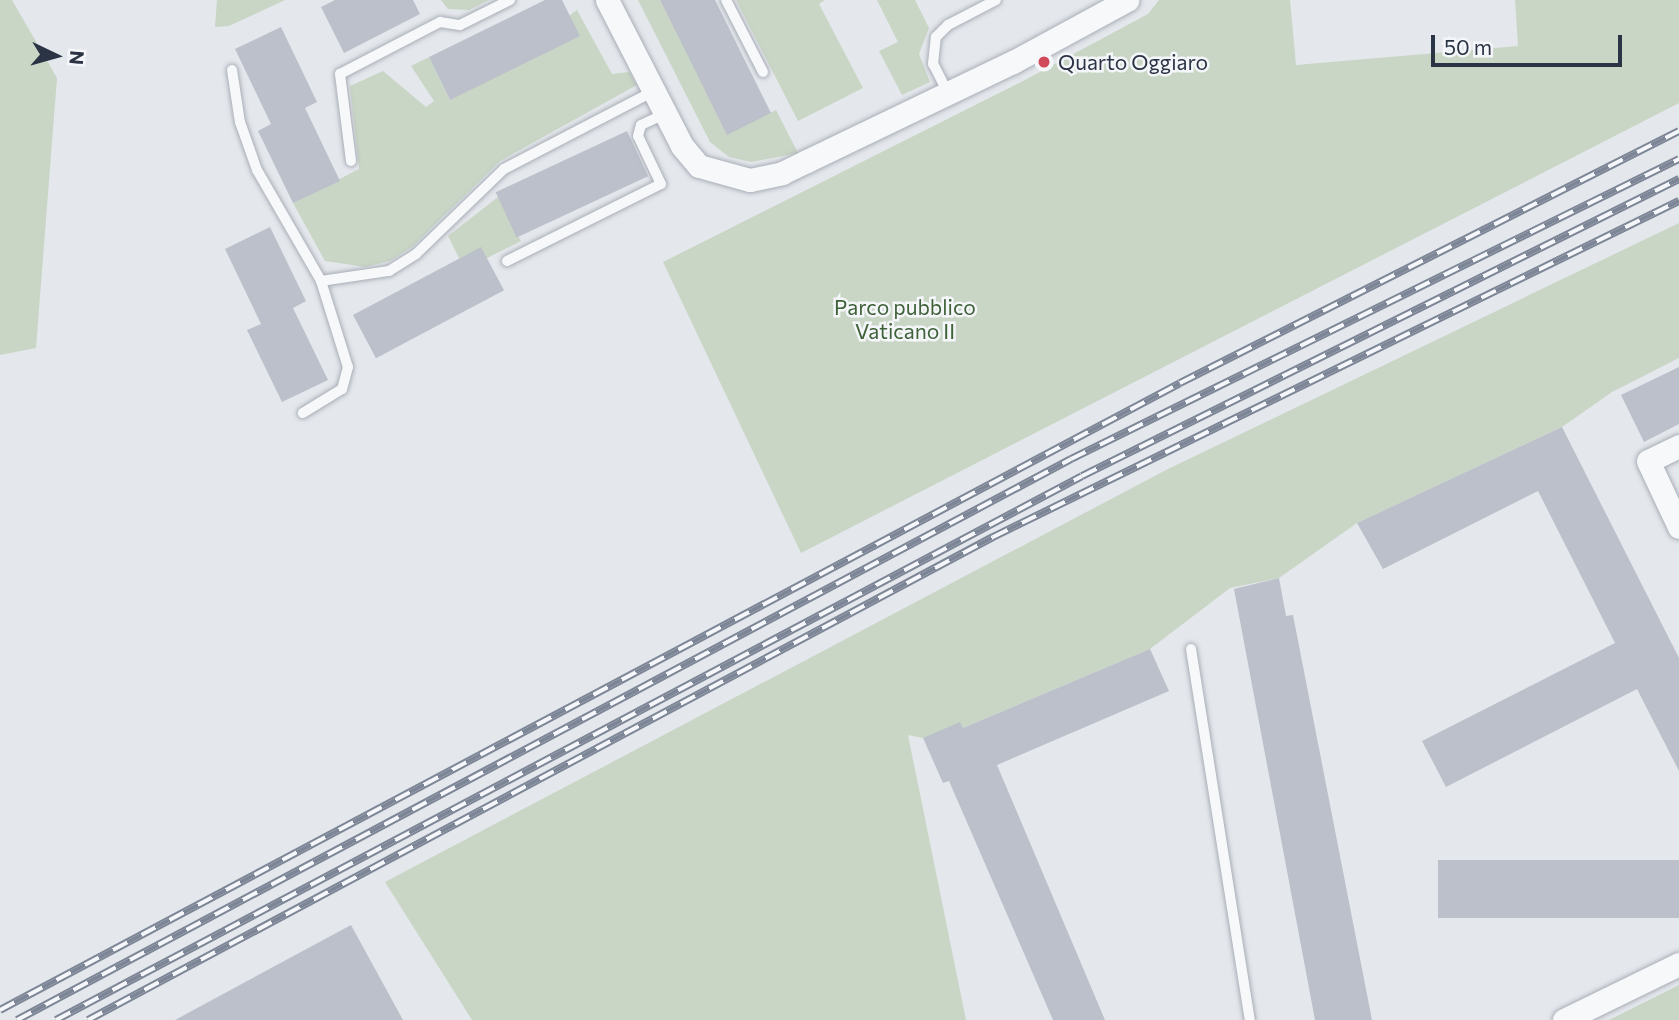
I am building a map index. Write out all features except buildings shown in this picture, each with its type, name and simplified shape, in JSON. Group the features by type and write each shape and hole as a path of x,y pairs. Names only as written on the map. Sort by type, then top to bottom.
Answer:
{"street":[{"path":"607,0 682,146 699,166 750,180 782,173 948,93 1128,0"},
{"path":"1679,446 1648,461 1679,527"},
{"path":"1564,1020 1679,964"}],"lane":[{"path":"351,160 340,74 440,22 460,25 510,0"},
{"path":"726,0 763,72"},
{"path":"948,93 933,64 936,37 948,25 996,0"},
{"path":"232,70 240,122 257,170 321,281 348,367 342,389 303,413"},
{"path":"321,281 388,271 416,254 504,169 654,91"},
{"path":"507,261 661,184 638,136 642,125 666,114"},
{"path":"1191,649 1250,1020"}],"green space":[{"path":"0,0 12,0 57,78 36,348 0,355"},
{"path":"217,0 285,0 229,26 215,27"},
{"path":"441,0 489,0 469,10 448,9"},
{"path":"638,0 660,0 727,134 776,110 798,153 751,162 729,157 710,142"},
{"path":"736,0 825,0 819,4 863,88 798,121"},
{"path":"877,0 915,0 929,28 919,54 930,82 902,95 879,51 898,42"},
{"name":"Parco pubblico Vaticano II","path":"1159,0 1290,0 1296,65 1518,46 1515,0 1679,0 1679,103 801,553 663,262 1023,81 1148,14"},
{"path":"577,10 612,74 629,72 637,85 500,161 413,246 390,261 365,267 325,261 293,203 359,169 350,86 383,71 426,107 434,101 411,66 429,57 450,100"},
{"path":"498,197 521,241 487,258 459,258 448,236"},
{"path":"1679,223 1679,358 1612,392 1562,427 1357,523 1279,578 1230,588 1150,649 963,728 923,738 908,735 966,1020 472,1020 385,882 1168,469"},
{"path":"1679,985 1679,1020 1609,1020"}],"railway":[{"path":"0,1010 1180,383 1679,131"},
{"path":"17,1020 1071,459 1679,159"},
{"path":"56,1020 1082,476 1679,179"},
{"path":"88,1020 993,537 1679,201"}],"place":[{"name":"Quarto Oggiaro","path":"1044,62"}]}
